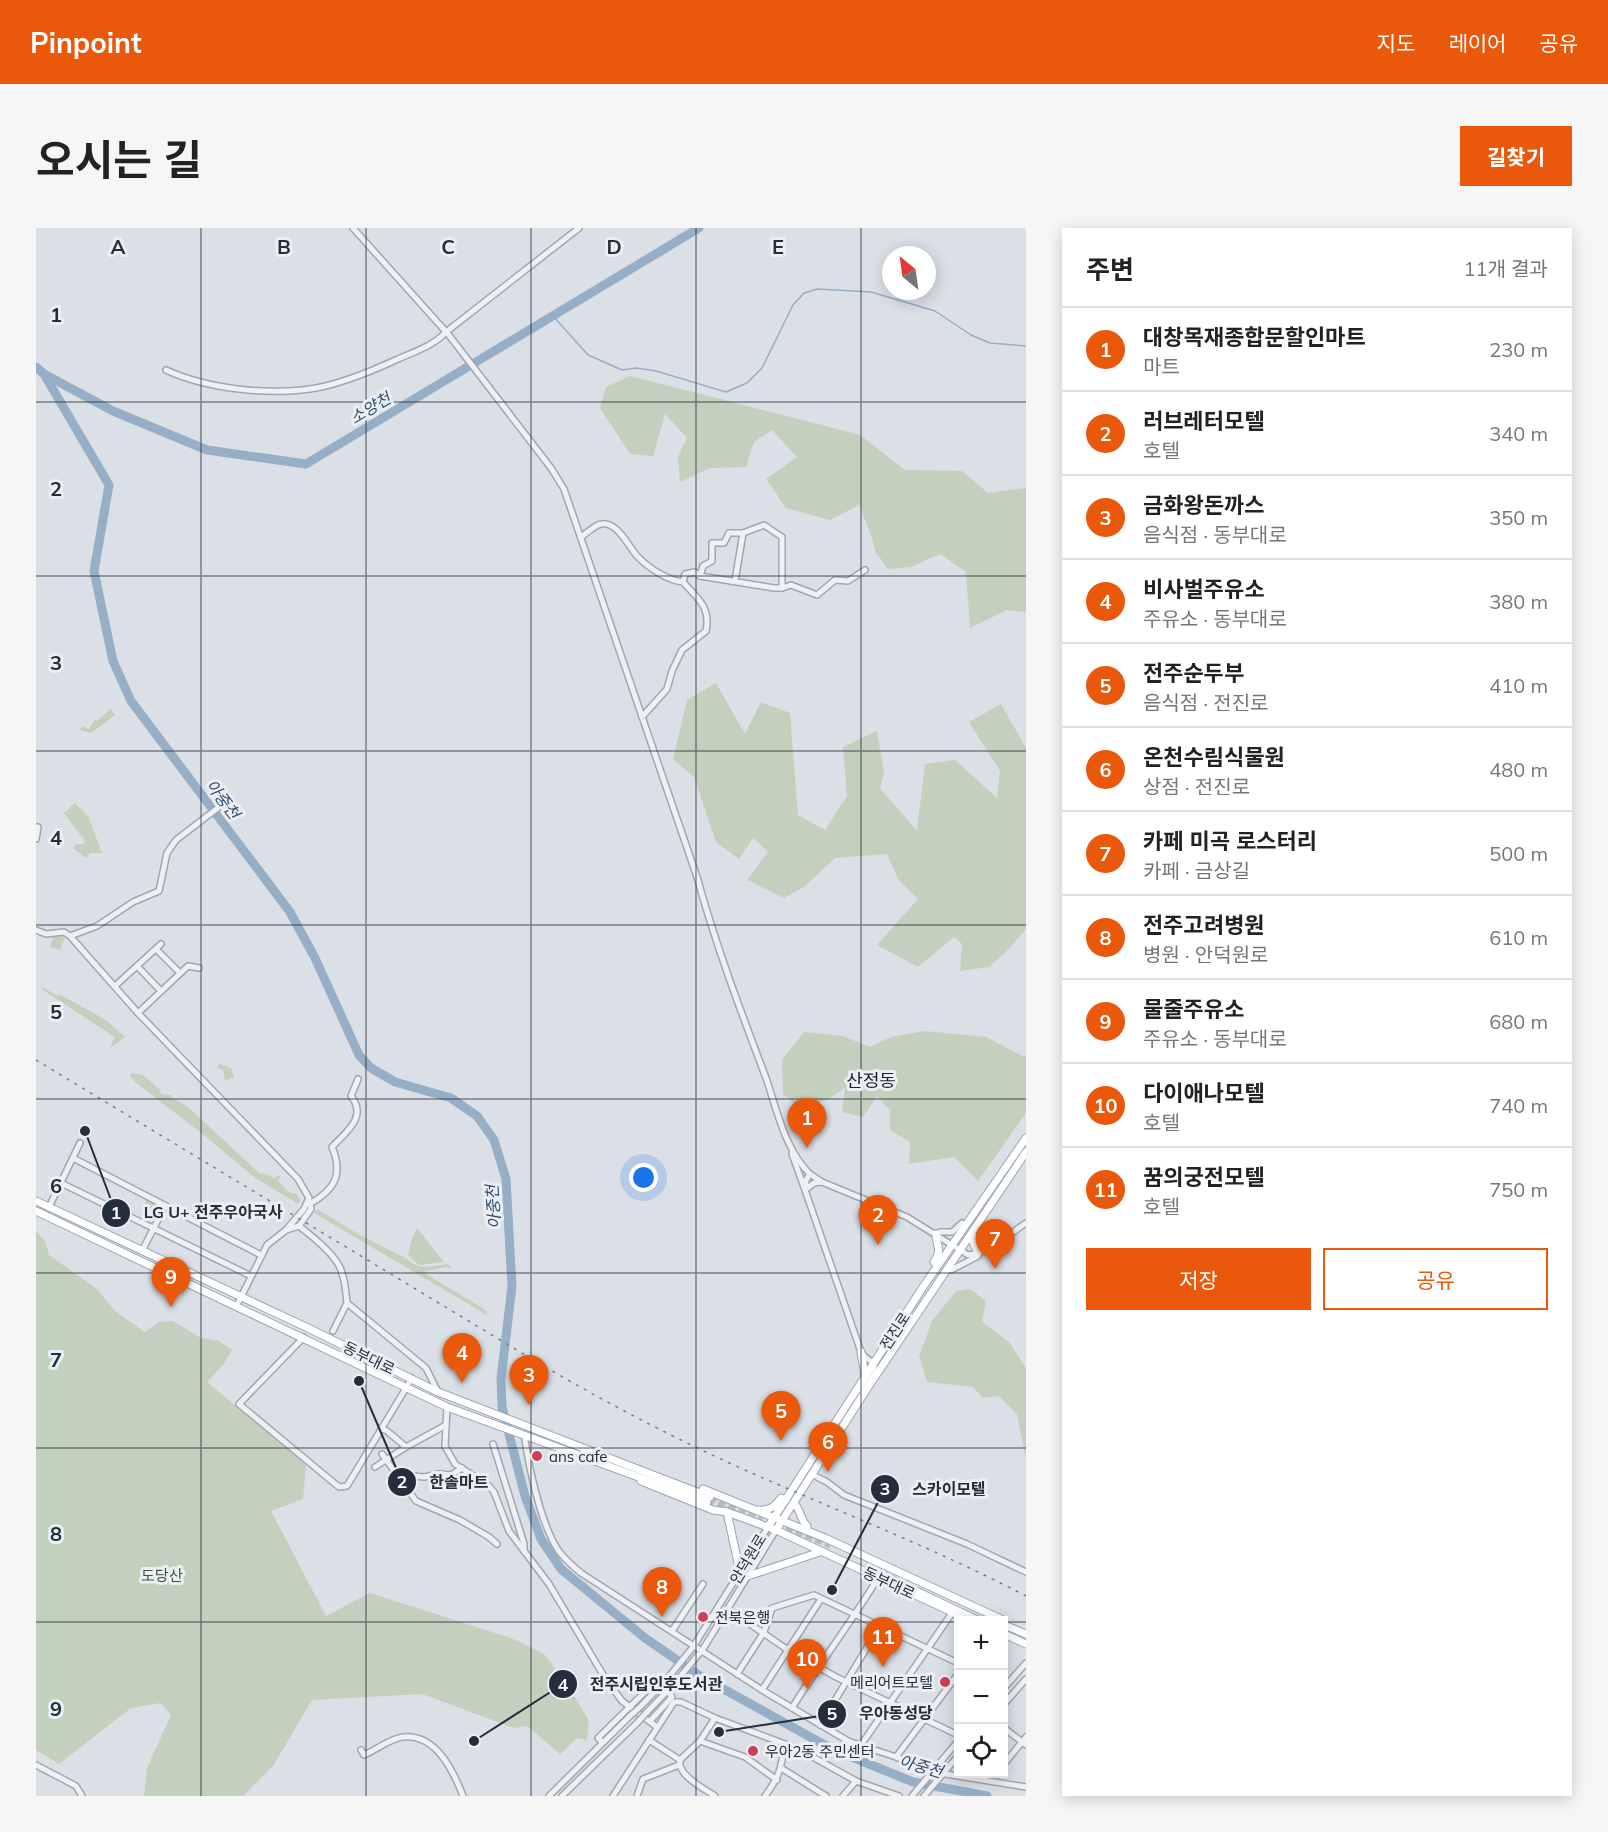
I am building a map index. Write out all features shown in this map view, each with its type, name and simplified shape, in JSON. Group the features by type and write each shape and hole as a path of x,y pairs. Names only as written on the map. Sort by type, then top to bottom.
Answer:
{"main road":[{"name":"전진로","path":"768,1527 865,1375 1026,1138"},
{"name":"전진로","path":"776,1530 864,1393 1026,1152"},
{"name":"동부대로","path":"36,1201 438,1392 620,1461 708,1499 620,1470 447,1407 36,1211"},
{"path":"936,1234 939,1255 934,1262 938,1265"},
{"path":"972,1234 978,1253"},
{"path":"861,1352 865,1375"},
{"path":"620,1461 623,1460 718,1495 756,1512 783,1520 990,1616"},
{"name":"동부대로","path":"620,1470 646,1484 826,1549 985,1616"},
{"path":"713,1510 719,1504 718,1495"},
{"path":"756,1512 776,1506 781,1498 786,1500"},
{"path":"794,1504 798,1507 803,1522 807,1526 805,1530"},
{"path":"727,1512 738,1563 742,1567"},
{"path":"825,1538 819,1544 826,1549"},
{"path":"748,1576 826,1549"},
{"name":"동부대로","path":"826,1549 878,1578 959,1616"},
{"name":"동부대로","path":"826,1549 968,1616"},
{"path":"1008,1624 1023,1632"},
{"path":"1008,1636 1026,1644"}],"street":[{"path":"353,228 447,333 519,426 564,489 697,877 714,936 793,1153 861,1352 874,1363 874,1370 861,1390 864,1393"},
{"path":"170,376 218,386 273,390 315,388 363,375 436,342 579,228"},
{"path":"166,370 182,377"},
{"path":"581,537 601,524 621,532 629,546 646,564 660,574 683,582 701,602 707,613 706,631 682,650 667,689 642,717"},
{"path":"700,576 703,566 712,561 712,543 724,543 729,533 743,533 764,525 782,537 782,588"},
{"path":"735,581 743,533"},
{"path":"683,582 684,574 695,572 700,576 782,588 791,585 817,595 835,580 848,581 866,570"},
{"path":"70,936 97,926 133,902 159,891 167,853 176,840 222,805"},
{"path":"36,827 38,827 36,838"},
{"path":"36,930 46,934 64,932 70,936 138,1013 298,1179 310,1200 311,1209 299,1226 286,1230"},
{"path":"115,986 158,946 180,974"},
{"path":"137,966 161,992"},
{"path":"138,1013 188,966 199,968"},
{"path":"237,1305 267,1245 286,1230 310,1200 324,1196 334,1182 339,1164 332,1147 352,1126 359,1113 357,1103 351,1096 358,1079"},
{"path":"49,1207 80,1143"},
{"path":"793,1153 810,1174 822,1182 907,1217 968,1255 978,1253 1026,1223"},
{"path":"73,1158 261,1255"},
{"path":"805,1190 806,1180 810,1174"},
{"path":"805,1190 814,1183 822,1182"},
{"path":"61,1183 251,1276"},
{"path":"142,1251 165,1206"},
{"path":"936,1234 952,1232 962,1223 965,1226"},
{"path":"299,1226 317,1239 341,1269 347,1303 333,1331"},
{"path":"949,1269 964,1264 978,1256 978,1253"},
{"path":"347,1303 426,1368 438,1392"},
{"path":"304,1337 239,1404 339,1487 346,1486 412,1378"},
{"path":"447,1407 445,1446 455,1464 488,1485 494,1492 509,1531 549,1584 605,1678 622,1701 657,1727"},
{"path":"375,1467 446,1425"},
{"path":"381,1428 406,1447"},
{"path":"521,1433 546,1522 557,1548 566,1561 612,1594 672,1631 700,1653 848,1741 896,1757 931,1774 1026,1788"},
{"path":"493,1444 524,1544 524,1551"},
{"path":"382,1454 419,1503 460,1520 497,1544"},
{"path":"402,1481 414,1476 451,1474 462,1468"},
{"path":"813,1475 844,1495 967,1544 1026,1572"},
{"name":"안덕원로","path":"666,1680 694,1646 768,1527"},
{"name":"안덕원로","path":"668,1691 700,1653 776,1530"},
{"path":"792,1708 818,1666 856,1615 878,1578"},
{"path":"672,1631 703,1584"},
{"path":"737,1674 764,1632 772,1608 814,1596 954,1661"},
{"path":"762,1690 821,1599"},
{"path":"728,1609 788,1650 846,1682 954,1733"},
{"path":"861,1745 952,1613"},
{"path":"820,1725 880,1626"},
{"path":"1008,1682 1026,1663"},
{"path":"602,1742 598,1738 658,1679 666,1680"},
{"path":"1008,1699 1026,1679"},
{"path":"549,1796 666,1680"},
{"path":"896,1757 954,1680"},
{"path":"562,1796 668,1691 672,1697 650,1722"},
{"path":"613,1796 674,1702 681,1702 715,1718 785,1744 856,1781 899,1796"},
{"path":"637,1796 643,1779 679,1762 700,1741 715,1718"},
{"path":"1008,1730 1025,1741 1008,1760"},
{"path":"361,1750 364,1755 404,1737 431,1744 439,1751 459,1784 463,1796"},
{"path":"649,1740 679,1762 682,1772 715,1796"},
{"path":"700,1741 745,1757 777,1780"},
{"path":"765,1796 777,1780 782,1768 785,1744"},
{"path":"912,1796 954,1746"},
{"path":"924,1796 954,1761"},
{"path":"36,1765 76,1786 82,1796"},
{"path":"782,1768 826,1796"},
{"path":"847,1795 856,1781"}],"green space":[{"path":"630,376 860,435 905,470 962,471 988,493 1026,488 1026,612 1007,610 970,628 966,572 940,554 911,567 888,569 875,551 859,505 830,520 786,508 766,479 797,457 772,430 754,442 746,467 710,468 680,482 678,457 687,438 665,414 653,456 630,454 600,408 606,387"},
{"path":"716,683 745,734 761,702 790,713 798,815 825,830 847,796 843,747 877,731 884,773 880,788 917,831 925,764 955,760 997,798 1000,771 969,722 1001,704 1026,748 1026,929 989,967 960,971 962,944 954,937 918,967 877,945 918,899 898,879 887,854 835,858 804,887 784,898 747,880 768,852 753,838 739,859 716,842 694,777 673,759 687,700"},
{"path":"111,709 115,715 91,733 80,730 82,726 89,729 95,720 97,721"},
{"path":"75,803 88,816 102,853 90,853 86,858 73,848 76,844 83,844 85,841 64,813"},
{"path":"63,934 65,937 60,950 50,947 54,935"},
{"path":"42,987 106,1020 125,1037 110,1048 115,1037 43,990"},
{"path":"925,1031 986,1037 1023,1056 1026,1055 1026,1113 978,1181 954,1157 909,1164 910,1142 890,1130 890,1110 877,1096 863,1117 842,1112 845,1088 825,1101 797,1107 783,1094 782,1060 804,1032 843,1036 870,1047 891,1037"},
{"path":"220,1064 231,1068 234,1077 225,1081 223,1070 216,1067"},
{"path":"131,1073 143,1075 160,1090 161,1094 171,1095 172,1098 187,1106 259,1173 273,1178 281,1175 278,1181 290,1193 297,1194 300,1200 298,1204 254,1177 135,1082 130,1076"},
{"path":"147,1199 159,1205 157,1216 143,1208"},
{"path":"317,1209 416,1265 426,1267 448,1264 452,1269 447,1267 425,1271 426,1274 481,1307 487,1315 314,1213"},
{"path":"417,1228 444,1262 419,1265 408,1255"},
{"name":"도당산","path":"36,1231 46,1243 49,1255 97,1289 116,1312 145,1332 159,1322 173,1321 201,1338 219,1341 232,1350 224,1364 207,1382 306,1465 303,1499 271,1511 326,1616 370,1593 511,1638 544,1654 555,1668 549,1680 555,1682 565,1673 570,1679 573,1694 589,1721 587,1740 577,1738 560,1754 527,1726 514,1728 422,1694 312,1700 273,1766 243,1796 144,1796 147,1768 171,1715 161,1703 131,1708 59,1764 36,1750"},
{"path":"970,1289 986,1301 982,1322 1009,1342 1026,1368 1026,1460 1017,1414 999,1396 983,1398 973,1387 927,1382 919,1356 932,1321 956,1291"}],"waterway":[{"name":"소양천","path":"36,367 44,374 113,411 207,450 306,464 699,228"},
{"path":"553,316 588,355 622,370 636,368 656,371 726,392 747,383 762,368 793,305 804,293 817,289 871,292 935,311 971,335 990,343 1026,346"},
{"name":"아중천","path":"44,374 109,485 94,571 113,661 131,701 290,912 315,958 359,1055 371,1068 395,1082 451,1098 477,1116 494,1140 506,1179 512,1286 501,1379 502,1407 525,1496 541,1539 561,1569 645,1638 700,1676 832,1749 913,1782 987,1796"}],"tunnel":[{"path":"710,1497 764,1517"},
{"path":"707,1502 733,1511"},
{"path":"777,1523 830,1545"}],"railway":[{"path":"36,1060 525,1355 607,1402 719,1458 923,1547 1026,1596"}],"place":[{"name":"LG U+ 전주우아국사","path":"85,1131"},
{"name":"대창목재종합문할인마트","path":"807,1148"},
{"name":"러브레터모텔","path":"878,1245"},
{"name":"카페 미곡 로스터리","path":"995,1269"},
{"name":"물줄주유소","path":"171,1307"},
{"name":"한솔마트","path":"359,1381"},
{"name":"비사벌주유소","path":"462,1383"},
{"name":"금화왕돈까스","path":"529,1405"},
{"name":"전주순두부","path":"781,1441"},
{"name":"ans cafe","path":"537,1456"},
{"name":"온천수림식물원","path":"828,1472"},
{"name":"스카이모텔","path":"832,1590"},
{"name":"전주고려병원","path":"662,1617"},
{"name":"전북은행","path":"703,1617"},
{"name":"꿈의궁전모텔","path":"883,1667"},
{"name":"메리어트모텔","path":"945,1682"},
{"name":"다이애나모텔","path":"807,1689"},
{"name":"우아동성당","path":"719,1732"},
{"name":"전주시립인후도서관","path":"474,1741"},
{"name":"우아2동 주민센터","path":"753,1751"}],"district":[{"name":"산정동","path":"871,1080"}]}
